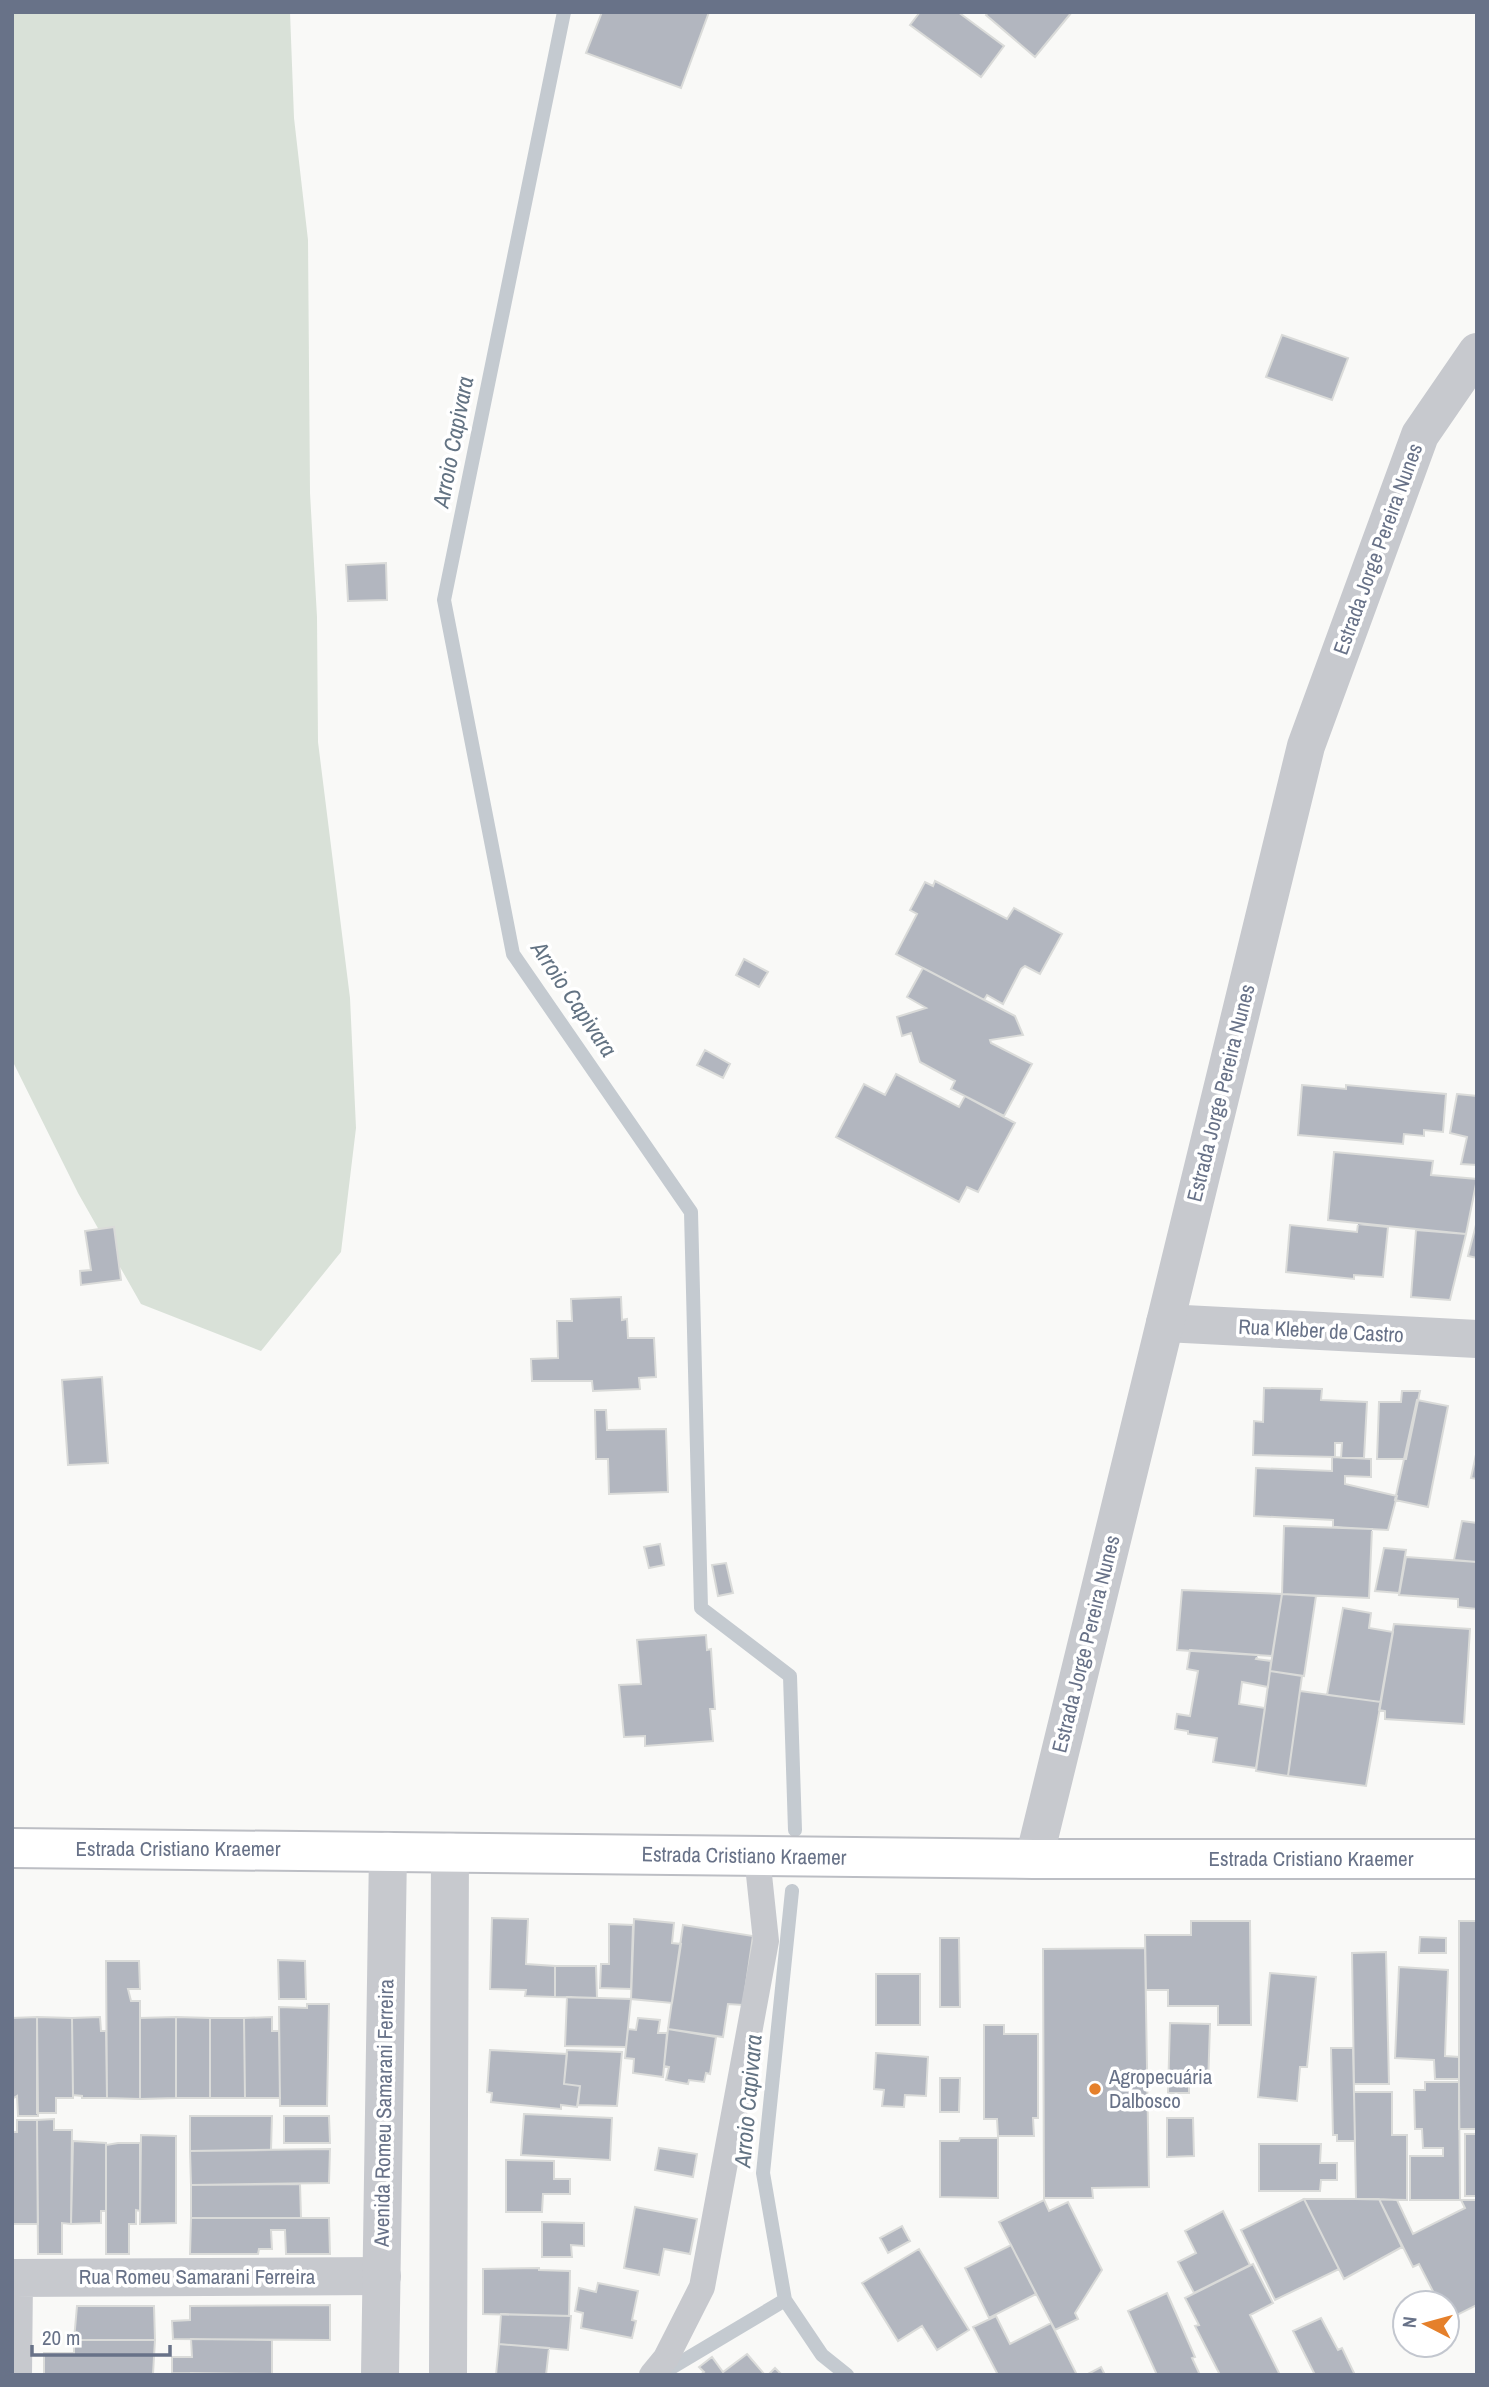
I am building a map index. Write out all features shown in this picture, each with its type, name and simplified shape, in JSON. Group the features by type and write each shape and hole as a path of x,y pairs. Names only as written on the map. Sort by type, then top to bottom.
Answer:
{"main road":[{"name":"Estrada Cristiano Kraemer","path":"12,1848 1034,1859 1477,1860"}],"street":[{"name":"Estrada Jorge Pereira Nunes","path":"1034,1859 1306,746 1420,435 1477,352"},
{"name":"Rua Kleber de Castro","path":"1165,1323 1477,1339"},
{"name":"Avenida Romeu Samarani Ferreira","path":"380,2375 388,1851"},
{"path":"448,2375 450,1852"},
{"name":"Rua Romeu Samarani Ferreira","path":"13,2278 382,2276"},
{"path":"13,2278 13,2375"}],"lane":[{"path":"652,2375 667,2358 702,2287 766,1941 757,1856"}],"shaded area":[{"path":"12,12 290,12 294,118 308,240 310,493 317,617 318,742 350,998 356,1128 341,1252 261,1351 141,1304 78,1193 12,1060"}],"building":[{"path":"602,12 709,12 681,88 586,53"},
{"path":"920,12 958,12 1004,46 981,77 910,25"},
{"path":"988,12 1072,12 1035,57 986,15"},
{"path":"1282,335 1348,358 1332,400 1266,377"},
{"path":"386,563 387,600 348,601 346,565"},
{"path":"935,881 1007,919 1014,908 1062,934 1040,974 1025,966 1021,969 1003,1004 987,995 984,1000 896,954 917,914 910,910 925,882 933,886"},
{"path":"744,959 768,972 759,987 736,975"},
{"path":"923,968 1015,1016 1023,1035 990,1040 991,1043 1032,1064 1004,1116 951,1089 955,1081 920,1062 911,1033 902,1036 897,1017 926,1008 907,997"},
{"path":"705,1050 730,1064 723,1078 697,1065"},
{"path":"896,1074 959,1107 965,1096 1015,1123 978,1192 967,1187 959,1202 836,1137 864,1084 885,1095"},
{"path":"1302,1085 1346,1089 1346,1085 1446,1094 1443,1132 1424,1130 1424,1136 1404,1134 1403,1144 1298,1135"},
{"path":"1457,1094 1477,1096 1477,1165 1461,1164 1467,1137 1450,1133"},
{"path":"1334,1152 1433,1161 1431,1175 1477,1179 1466,1234 1328,1220"},
{"path":"1477,1221 1477,1258 1468,1256"},
{"path":"1358,1224 1388,1227 1383,1277 1354,1275 1354,1279 1286,1272 1290,1225 1357,1232"},
{"path":"114,1227 121,1280 81,1285 80,1271 91,1270 85,1231"},
{"path":"1416,1230 1466,1234 1450,1300 1411,1297"},
{"path":"621,1297 622,1320 627,1319 628,1338 654,1338 656,1377 639,1378 640,1389 593,1391 592,1381 532,1381 531,1359 558,1358 557,1321 572,1321 571,1299"},
{"path":"102,1377 108,1463 68,1465 62,1380"},
{"path":"1264,1388 1322,1389 1321,1400 1367,1402 1364,1458 1341,1458 1342,1443 1335,1443 1335,1457 1253,1455 1254,1421 1263,1422"},
{"path":"1402,1391 1420,1391 1406,1459 1377,1459 1379,1402 1401,1402"},
{"path":"1417,1400 1448,1406 1428,1507 1395,1500"},
{"path":"595,1410 606,1410 607,1430 666,1429 668,1492 609,1494 608,1459 596,1459"},
{"path":"1477,1450 1477,1479 1471,1478"},
{"path":"1332,1457 1371,1459 1371,1477 1345,1476 1345,1484 1397,1496 1388,1530 1333,1527 1333,1520 1254,1516 1256,1468 1332,1471"},
{"path":"1462,1521 1477,1523 1477,1562 1454,1560"},
{"path":"1284,1526 1372,1529 1369,1598 1282,1594"},
{"path":"660,1544 664,1565 649,1568 644,1547"},
{"path":"1384,1548 1406,1550 1399,1593 1375,1591"},
{"path":"1406,1557 1477,1562 1477,1609 1458,1607 1458,1599 1399,1595"},
{"path":"726,1563 733,1593 718,1596 712,1565"},
{"path":"1182,1590 1282,1594 1272,1656 1177,1650"},
{"path":"1282,1594 1316,1596 1304,1676 1270,1671"},
{"path":"1343,1608 1371,1613 1369,1628 1393,1632 1381,1702 1327,1695"},
{"path":"1394,1624 1470,1629 1464,1724 1385,1719 1385,1711 1379,1710"},
{"path":"706,1635 707,1650 711,1649 715,1709 710,1709 713,1741 645,1746 645,1736 624,1737 619,1685 641,1684 637,1640"},
{"path":"1190,1650 1258,1655 1256,1659 1271,1661 1268,1687 1242,1682 1239,1704 1265,1708 1256,1768 1213,1762 1217,1738 1188,1734 1188,1731 1175,1729 1177,1714 1190,1716 1198,1671 1187,1669"},
{"path":"1270,1671 1302,1676 1288,1776 1256,1771"},
{"path":"1300,1691 1381,1702 1366,1786 1288,1776"},
{"path":"492,1918 528,1919 526,1964 555,1966 555,1997 525,1996 526,1990 490,1989"},
{"path":"634,1919 674,1923 672,1943 681,1944 672,2003 631,1999"},
{"path":"1191,1921 1250,1921 1251,2025 1218,2025 1218,2006 1168,2006 1168,1990 1146,1990 1145,1935 1191,1935"},
{"path":"1459,1921 1477,1921 1477,2129 1459,2129"},
{"path":"609,1924 633,1925 631,1989 600,1988 601,1964 609,1964"},
{"path":"683,1925 753,1936 743,2005 728,2004 723,2037 668,2029"},
{"path":"1420,1937 1446,1938 1446,1953 1419,1953"},
{"path":"940,1938 959,1938 960,2007 940,2007"},
{"name":"Agropecuária Dalbosco","path":"1145,1948 1149,2187 1092,2188 1093,2198 1044,2198 1043,1949"},
{"path":"1386,1952 1389,2084 1354,2084 1352,1953"},
{"path":"278,1960 305,1961 306,1999 279,1999"},
{"path":"106,1961 139,1961 140,1989 128,1989 131,2001 140,2001 140,2099 107,2098"},
{"path":"555,1966 596,1966 597,1998 555,1997"},
{"path":"1399,1967 1448,1970 1445,2056 1459,2057 1459,2079 1435,2079 1434,2060 1395,2058"},
{"path":"1270,1973 1316,1977 1307,2067 1300,2067 1297,2101 1258,2097"},
{"path":"876,1974 920,1974 920,2025 876,2025"},
{"path":"567,1997 631,1999 626,2047 565,2046"},
{"path":"307,2004 329,2004 327,2106 280,2106 279,2007 307,2008"},
{"path":"37,2017 72,2018 73,2098 56,2098 56,2113 37,2113"},
{"path":"37,2017 38,2116 18,2116 17,2096 12,2099 12,2018"},
{"path":"100,2017 101,2031 106,2031 107,2098 82,2098 73,2095 72,2018"},
{"path":"176,2017 210,2018 210,2098 176,2098"},
{"path":"176,2017 176,2098 140,2099 140,2018"},
{"path":"272,2017 272,2031 279,2031 280,2098 245,2098 244,2018"},
{"path":"210,2018 244,2018 245,2098 210,2098"},
{"path":"638,2018 660,2020 658,2033 667,2033 663,2077 633,2073 634,2059 625,2058 628,2029 636,2030"},
{"path":"1170,2023 1210,2024 1208,2086 1189,2086 1189,2093 1168,2093"},
{"path":"984,2025 1004,2025 1004,2034 1038,2034 1038,2118 1033,2118 1034,2136 998,2136 997,2119 984,2119"},
{"path":"668,2029 716,2037 710,2074 706,2073 704,2082 689,2080 688,2084 666,2080 669,2067 664,2066"},
{"path":"1331,2048 1353,2048 1355,2141 1337,2141 1337,2135 1333,2135"},
{"path":"490,2050 567,2054 564,2084 580,2086 577,2107 561,2105 561,2109 491,2102 492,2093 487,2092"},
{"path":"567,2050 622,2052 617,2106 578,2105 580,2086 564,2084"},
{"path":"876,2053 928,2057 926,2096 905,2095 904,2107 882,2106 884,2090 874,2089"},
{"path":"940,2078 960,2078 959,2112 940,2112"},
{"path":"1425,2082 1459,2082 1460,2200 1410,2200 1410,2156 1443,2156 1443,2148 1423,2148 1422,2129 1415,2129 1414,2090 1425,2090"},
{"path":"1354,2092 1392,2092 1392,2135 1407,2135 1407,2200 1356,2199"},
{"path":"524,2114 612,2118 610,2160 521,2155"},
{"path":"190,2116 272,2116 271,2150 190,2151"},
{"path":"284,2116 329,2116 330,2143 284,2143"},
{"path":"1167,2118 1193,2118 1194,2156 1167,2157"},
{"path":"54,2119 54,2130 72,2130 71,2224 62,2223 62,2254 38,2254 37,2120"},
{"path":"17,2120 37,2120 38,2224 12,2224 12,2132 17,2132"},
{"path":"1465,2134 1477,2134 1477,2196 1465,2196"},
{"path":"141,2135 176,2136 176,2223 140,2224"},
{"path":"960,2138 998,2138 998,2198 940,2197 940,2141 959,2141"},
{"path":"73,2141 106,2143 106,2211 101,2211 101,2223 71,2224"},
{"path":"140,2143 140,2211 136,2210 136,2224 129,2224 129,2254 106,2254 106,2145"},
{"path":"1259,2144 1321,2144 1320,2163 1337,2163 1337,2180 1321,2180 1320,2191 1259,2191"},
{"path":"659,2148 697,2154 693,2177 655,2170"},
{"path":"330,2149 329,2183 191,2185 190,2151"},
{"path":"506,2160 554,2161 554,2179 570,2179 570,2194 543,2194 542,2212 506,2212"},
{"path":"300,2184 301,2218 191,2218 191,2185"},
{"path":"1304,2199 1339,2269 1275,2300 1241,2230"},
{"path":"1304,2199 1379,2199 1402,2247 1344,2279"},
{"path":"1379,2199 1397,2200 1413,2234 1465,2208 1461,2200 1477,2200 1477,2305 1461,2313 1461,2289 1432,2289 1419,2264 1413,2267"},
{"path":"1044,2200 1049,2211 1068,2202 1102,2270 1075,2313 1078,2319 1055,2330 999,2222"},
{"path":"635,2207 697,2219 690,2254 664,2249 659,2275 624,2268"},
{"path":"1223,2211 1250,2265 1194,2293 1178,2262 1196,2253 1185,2231"},
{"path":"191,2218 329,2218 330,2254 286,2254 285,2230 271,2230 272,2249 259,2249 258,2254 190,2254"},
{"path":"542,2222 584,2223 584,2246 571,2245 572,2257 542,2257"},
{"path":"902,2226 910,2241 888,2253 880,2238"},
{"path":"1011,2245 1036,2294 989,2318 965,2268"},
{"path":"919,2249 969,2330 937,2350 922,2326 898,2341 862,2283"},
{"path":"1253,2264 1273,2303 1250,2315 1280,2375 1220,2375 1195,2326 1199,2325 1185,2298"},
{"path":"539,2268 570,2271 569,2316 483,2314 483,2269"},
{"path":"598,2283 638,2291 632,2320 636,2321 632,2338 581,2328 583,2313 575,2311 579,2288 596,2292"},
{"path":"1167,2293 1200,2375 1157,2375 1128,2311"},
{"path":"330,2305 330,2340 173,2339 172,2321 190,2320 190,2306"},
{"path":"77,2306 154,2306 155,2340 74,2340"},
{"path":"501,2314 571,2316 568,2350 499,2344"},
{"path":"996,2316 1010,2344 1051,2323 1077,2375 998,2375 973,2327"},
{"path":"1321,2318 1338,2350 1342,2348 1355,2375 1315,2375 1293,2331"},
{"path":"191,2339 272,2340 272,2374 172,2373 172,2357 192,2357"},
{"path":"74,2340 155,2340 153,2374 44,2375 44,2353 74,2353"},
{"path":"499,2344 549,2348 546,2375 496,2375"},
{"path":"747,2354 765,2375 700,2375 704,2372 699,2367 712,2357 723,2372"},
{"path":"1101,2367 1105,2375 1086,2375"},
{"path":"775,2368 782,2375 768,2375"},
{"path":"258,2374 258,2375 191,2375"}],"waterway":[{"name":"Arroio Capivara","path":"564,12 444,600 513,954 691,1212 701,1608 790,1676 795,1830"},
{"name":"Arroio Capivara","path":"792,1891 763,2173 785,2300 822,2355 847,2375"},
{"path":"661,2374 785,2300"}],"place":[{"name":"Agropecuária Dalbosco","path":"1095,2089"}]}
